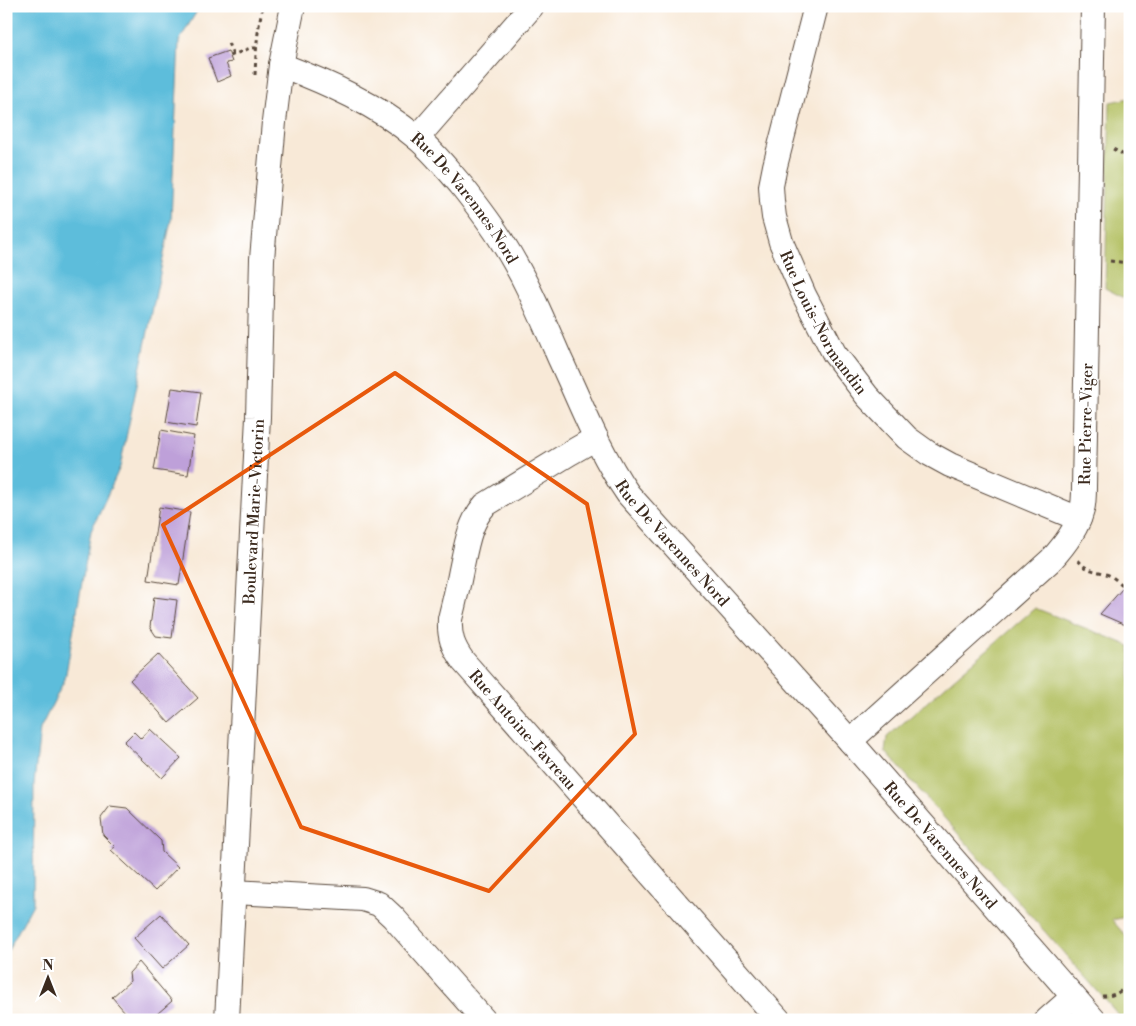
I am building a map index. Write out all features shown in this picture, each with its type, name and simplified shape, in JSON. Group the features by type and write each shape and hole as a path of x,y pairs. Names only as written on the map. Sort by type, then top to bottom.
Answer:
{"street":[{"name":"Boulevard Marie-Victorin","path":"226,1020 258,418 262,259 274,122 281,65 293,6"},
{"path":"417,138 532,6"},
{"name":"Rue Louis-Normandin","path":"816,6 771,186 774,217 781,242 804,294 834,352 867,396 906,438 950,465 1079,519"},
{"name":"Rue Pierre-Viger","path":"850,741 1052,560 1067,541 1082,510 1084,487 1092,6"},
{"name":"Rue De Varennes Nord","path":"281,65 311,76 396,122 417,138 445,166 504,244 539,313 596,438 628,494 1088,1004"},
{"name":"Rue Antoine-Favreau","path":"596,438 485,505 478,512 472,524 450,619 450,632 453,644 463,661 779,1020"},
{"path":"233,892 363,899 379,904 394,917 484,1020"},
{"path":"1047,1020 1088,1004"}],"path":[{"path":"228,43 232,56 250,48 257,48"},
{"path":"1110,149 1116,150 1130,158"},
{"path":"1102,260 1130,263"},
{"path":"1076,558 1089,570 1110,576 1124,586"},
{"path":"1088,1004 1099,995 1109,996 1120,992 1130,984"}],"highlighted area":[{"path":"395,373 587,504 635,734 489,891 301,827 163,525"}],"green space":[{"path":"1130,98 1130,301 1105,288 1110,102"},
{"path":"1035,608 1130,646 1130,916 1112,920 1130,941 1130,1020 1123,1020 885,751 887,737"}],"water":[{"path":"6,6 200,6 179,41 171,220 120,467 91,531 65,679 40,729 34,784 33,904 6,954"}],"building":[{"path":"228,51 232,62 226,63 231,76 217,82 208,58"},
{"path":"172,388 201,392 196,427 166,422"},
{"path":"161,430 194,436 188,475 154,470"},
{"path":"159,507 190,512 179,585 148,580"},
{"path":"1130,580 1130,627 1100,614"},
{"path":"154,597 177,600 172,638 156,636 150,627"},
{"path":"158,654 198,698 169,723 130,680"},
{"path":"150,729 181,758 162,778 124,742 134,732 141,739"},
{"path":"110,806 127,808 161,841 162,852 178,867 155,891 111,850 115,847 103,835 101,818"},
{"path":"161,914 189,945 162,969 134,938"},
{"path":"139,962 172,1001 150,1020 143,1020 139,1016 132,1020 112,997 130,981 129,973"}]}
